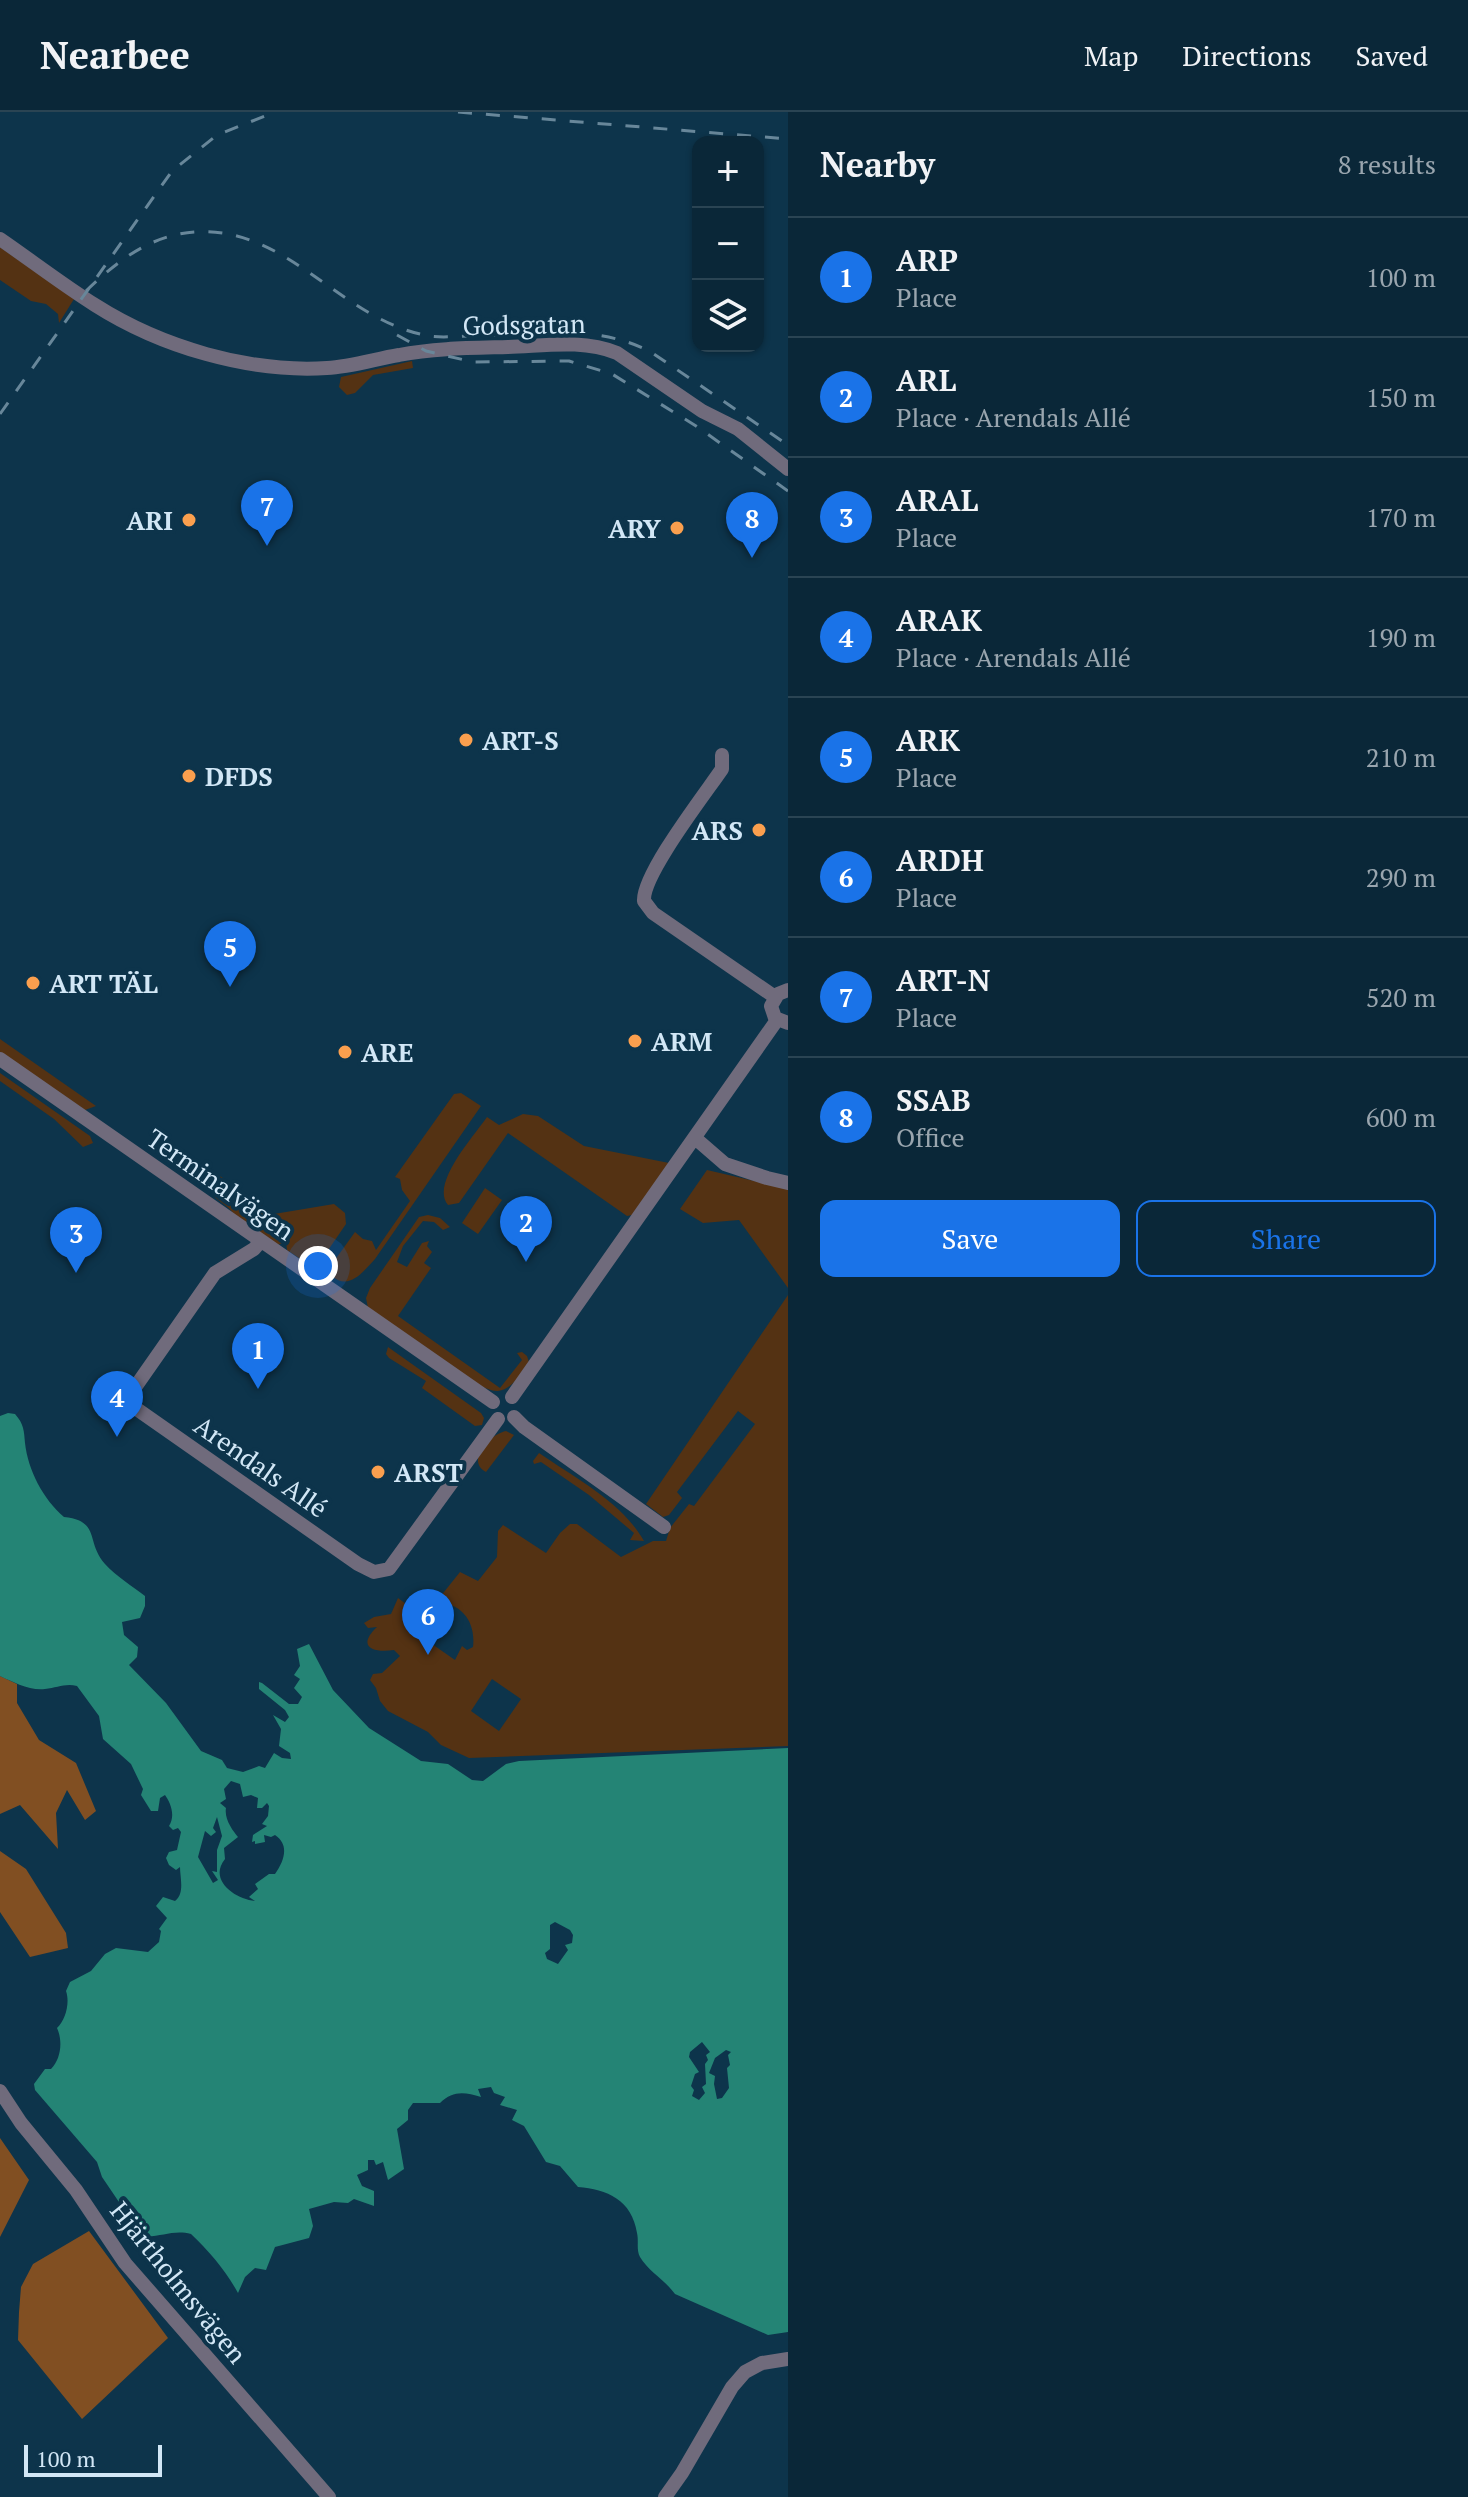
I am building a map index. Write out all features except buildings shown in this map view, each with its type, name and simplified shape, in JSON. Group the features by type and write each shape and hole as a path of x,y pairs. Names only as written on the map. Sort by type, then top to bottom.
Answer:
{"street":[{"name":"Godsgatan","path":"0,239 110,313 156,336 227,359 272,366 329,368 401,354 457,348 574,344 605,349 617,353 702,411 738,429 788,469"},
{"path":"512,1397 695,1138 783,1022 771,1009 781,993 672,926 653,913 644,901 645,887 657,864 722,769 722,755"},
{"name":"Terminalvägen","path":"0,1059 493,1402"},
{"path":"695,1138 725,1164 788,1183"},
{"name":"Arendals Allé","path":"260,1242 215,1273 129,1396 131,1405 358,1564 374,1572 389,1569 498,1419"},
{"path":"502,1395 512,1397 518,1407 514,1417 505,1421 498,1419 492,1411 493,1402 502,1395"},
{"path":"514,1417 664,1527"},
{"name":"Hjärtholmsvägen","path":"0,2091 21,2123 76,2190 125,2263 329,2497"},
{"path":"665,2497 732,2387 745,2372 762,2363 788,2359"}],"shaded area":[{"path":"0,247 74,299 59,323 58,314 46,304 31,301 0,280"},
{"path":"412,361 413,368 373,375 355,393 347,395 339,387 341,377"},
{"path":"0,1039 96,1106 85,1110 0,1052"},
{"path":"0,1073 90,1136 93,1143 83,1147 54,1119 0,1081"},
{"path":"461,1093 481,1106 375,1259 355,1278 343,1282 337,1280 331,1275 332,1264 355,1232 363,1239 372,1241 376,1250 410,1201 402,1190 400,1179 395,1177 454,1094"},
{"path":"523,1114 538,1116 584,1146 669,1163 632,1215 627,1216 508,1133 459,1203 448,1205 444,1196 449,1173 487,1117 499,1125"},
{"path":"707,1170 788,1189 788,1288 739,1220 703,1223 680,1209"},
{"path":"220,1176 274,1214 334,1204 345,1213 346,1224 320,1262 308,1264 287,1250 286,1241 278,1245 234,1215 215,1197 210,1190"},
{"path":"485,1188 502,1200 478,1234 462,1223"},
{"path":"428,1215 440,1218 450,1227 443,1230 434,1222 423,1221 403,1246 397,1262 407,1267 422,1243 429,1241 427,1246 432,1252 424,1263 431,1268 398,1316 500,1388 522,1360 517,1353 522,1352 529,1362 516,1380 503,1390 487,1389 471,1381 368,1308 366,1298 370,1288 419,1217"},
{"path":"788,1295 788,1746 469,1758 441,1745 428,1732 388,1711 380,1701 370,1680 373,1674 382,1673 400,1656 394,1650 370,1647 368,1639 377,1627 368,1628 364,1623 374,1617 391,1614 398,1598 418,1613 409,1628 455,1660 462,1646 467,1650 473,1647 472,1630 460,1610 436,1602 460,1572 478,1581 497,1557 498,1531 503,1525 546,1553 570,1524 577,1524 621,1557 653,1541 666,1541 670,1528 689,1504 694,1506 755,1424 738,1411 677,1492 682,1498 669,1515 663,1517 646,1504","holes":["492,1679 521,1699 499,1731 471,1711"]},
{"path":"388,1347 481,1413 484,1418 482,1425 475,1426 422,1388 426,1381 389,1358 386,1354"},
{"path":"15,1414 20,1421 29,1463 49,1502 64,1517 83,1523 105,1564 145,1596 140,1618 122,1622 124,1635 138,1647 137,1657 129,1665 166,1703 201,1751 222,1760 227,1768 243,1772 259,1766 265,1768 274,1753 291,1759 290,1753 279,1746 281,1729 273,1715 285,1722 289,1717 259,1689 259,1682 289,1704 298,1704 302,1697 294,1688 300,1679 294,1675 300,1666 297,1649 309,1644 333,1690 369,1728 421,1761 448,1764 472,1780 483,1781 506,1764 519,1761 788,1748 788,2332 768,2335 675,2294 640,2257 634,2222 624,2204 599,2190 578,2187 560,2166 546,2162 524,2126 512,2120 517,2110 500,2105 505,2097 494,2093 491,2087 478,2089 481,2097 459,2093 440,2103 413,2103 408,2110 408,2120 397,2129 404,2169 388,2180 383,2162 376,2165 374,2160 368,2160 368,2170 357,2175 362,2186 374,2191 374,2206 354,2199 348,2203 334,2202 309,2209 313,2226 309,2238 275,2247 266,2270 255,2268 245,2277 238,2293 217,2262 191,2234 178,2232 142,2236 102,2177 97,2162 35,2090 34,2084 45,2069 51,2069 59,2055 57,2028 66,2011 66,1991 70,1982 91,1971 105,1954 116,1948 148,1952 159,1942 159,1929 167,1918 156,1906 163,1897 175,1901 181,1890 180,1867 176,1870 166,1858 169,1852 177,1850 181,1832 169,1826 172,1813 165,1795 160,1798 158,1811 151,1811 141,1795 143,1789 131,1764 103,1739 99,1716 77,1686 33,1689 0,1676 0,1416","holes":["231,1781 240,1784 243,1797 251,1795 258,1798 257,1808 267,1803 269,1806 268,1816 262,1824 267,1826 253,1835 252,1842 265,1842 264,1835 275,1835 283,1843 283,1859 275,1874 269,1874 255,1884 258,1889 249,1897 255,1901 232,1892 220,1874 225,1859 224,1848 238,1837 231,1828 226,1808 220,1803 226,1799 224,1789","217,1817 222,1836 217,1850 217,1872 212,1871 218,1880 213,1883 198,1857 205,1831 211,1836 216,1832 213,1828","555,1922 573,1935 572,1943 565,1945 568,1950 558,1964 547,1959 545,1953 550,1949 550,1925","702,2042 710,2052 706,2055 706,2084 702,2087 705,2093 699,2100 692,2096 694,2090 691,2086 695,2074 699,2072 689,2057 690,2052","726,2050 731,2052 727,2068 729,2088 722,2098 717,2099 715,2076 709,2073 715,2058"]},
{"path":"506,1431 514,1435 486,1472 478,1461 482,1448 493,1437"},
{"path":"539,1453 610,1502 644,1541 630,1540 634,1533 589,1495 541,1462 534,1464"},
{"path":"0,1676 17,1684 17,1703 39,1740 76,1763 96,1811 85,1820 67,1790 56,1813 58,1849 20,1805 0,1814"},
{"path":"0,1851 26,1869 66,1933 68,1948 30,1957 0,1912"},
{"path":"0,2138 29,2180 0,2237"},
{"path":"89,2231 168,2338 82,2419 18,2340 19,2312 21,2287 33,2264"}],"railway":[{"path":"0,414 172,171 217,135 275,112"},
{"path":"458,112 788,139"},
{"path":"86,291 136,251 165,238 196,232 229,234 259,244 288,259 369,313 398,327 430,336 563,332 630,343 651,352 788,445"},
{"path":"397,335 426,351 473,362 569,361 612,374 696,426 788,491"}],"place":[{"name":"ARI","path":"189,520"},
{"name":"ARY","path":"677,528"},
{"name":"ART-N","path":"267,546"},
{"name":"SSAB","path":"752,558"},
{"name":"ART-S","path":"466,740"},
{"name":"DFDS","path":"189,776"},
{"name":"ARS","path":"759,830"},
{"name":"ART TÄL","path":"33,983"},
{"name":"ARK","path":"230,987"},
{"name":"ARM","path":"635,1041"},
{"name":"ARE","path":"345,1052"},
{"name":"ARL","path":"526,1262"},
{"name":"ARAL","path":"76,1273"},
{"name":"ARP","path":"258,1389"},
{"name":"ARAK","path":"117,1437"},
{"name":"ARST","path":"378,1472"},
{"name":"ARDH","path":"428,1655"}]}
